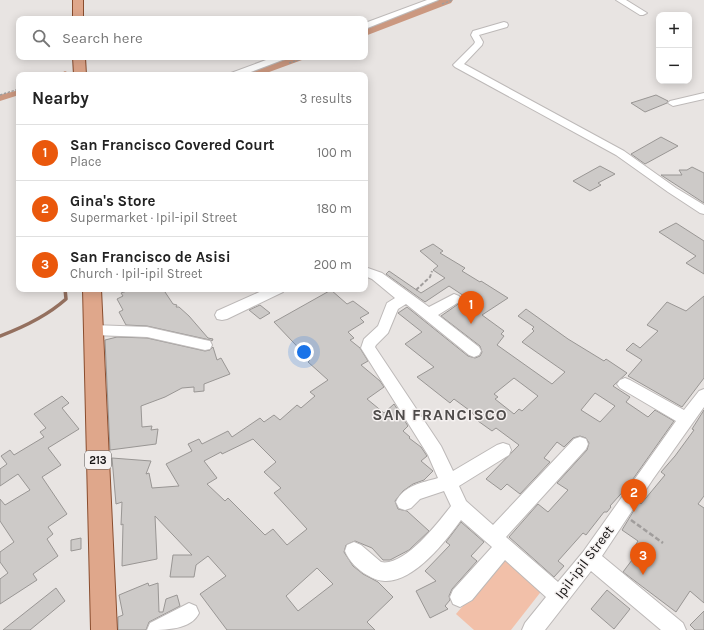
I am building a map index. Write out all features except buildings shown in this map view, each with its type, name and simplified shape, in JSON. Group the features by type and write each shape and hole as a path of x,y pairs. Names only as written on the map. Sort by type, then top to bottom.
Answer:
{"main road":[{"path":"78,0 78,16"},
{"path":"79,60 80,72"},
{"name":"213","path":"92,292 104,630"}],"street":[{"path":"368,25 434,0"},
{"path":"620,0 643,13"},
{"path":"504,25 476,33 475,35 479,42 478,45 458,65 620,153 665,186 704,210"},
{"path":"242,72 274,60"},
{"path":"673,102 704,96"},
{"path":"368,272 377,276 407,298 474,351"},
{"path":"222,315 272,292"},
{"path":"407,298 392,306 386,323 369,343 368,348 435,451 450,482 456,501 460,507 559,596"},
{"path":"428,314 454,298"},
{"path":"93,330 147,332 205,345"},
{"path":"625,384 697,409"},
{"name":"Ipil-ipil Street","path":"532,630 590,558 621,512 697,409"},
{"path":"460,597 465,594 498,542 580,444"},
{"path":"404,502 414,493 450,482 503,450"},
{"path":"354,551 373,569 385,573 396,572 412,561 453,518 460,507"},
{"path":"590,558 676,630"},
{"path":"157,630 189,613"}],"path":[{"path":"0,95 16,89"},
{"path":"407,298 430,277 432,271"},
{"path":"621,512 663,543"}],"shaded area":[{"path":"504,557 543,589 511,630 474,630 456,614"}],"waterway":[{"path":"368,31 447,0"},
{"path":"256,72 289,60"},
{"path":"0,98 16,93"},
{"path":"0,336 18,329 51,311 66,299 65,292"}],"place":[{"name":"San Francisco Covered Court","path":"471,324"},
{"name":"Gina's Store","path":"634,512"},
{"name":"San Francisco de Asisi","path":"643,575"}],"district":[{"name":"SAN FRANCISCO","path":"440,414"}]}
